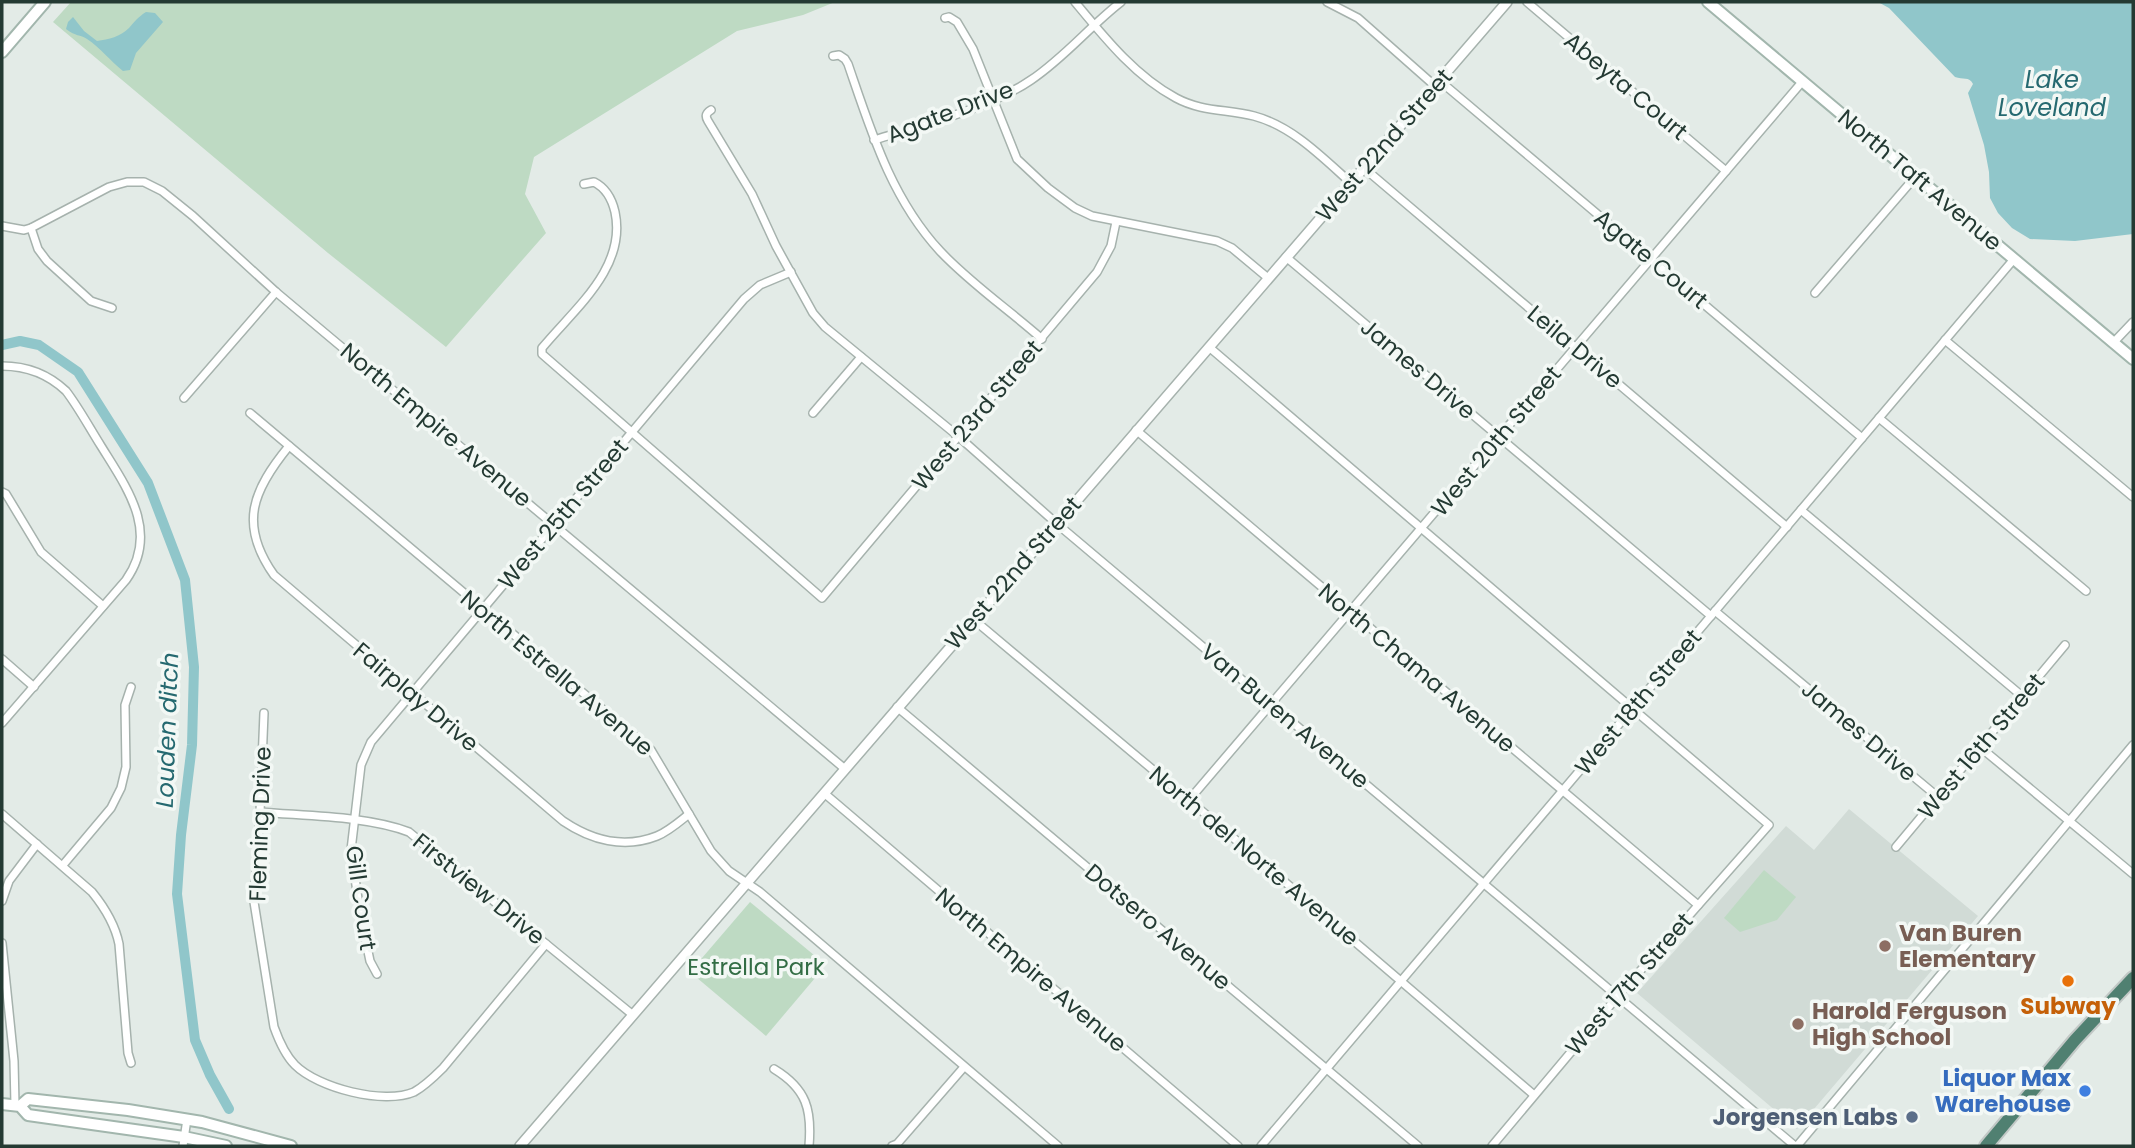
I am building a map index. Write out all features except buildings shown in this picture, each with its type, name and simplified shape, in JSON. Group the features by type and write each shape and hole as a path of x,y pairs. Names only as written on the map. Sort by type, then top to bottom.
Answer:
{"highway":[{"path":"1986,1146 2075,1040 2133,978"}],"main road":[{"path":"2,52 45,2"},
{"name":"North Taft Avenue","path":"1707,2 2133,359"},
{"path":"18,1106 28,1099 128,1110 187,1119 291,1146"},
{"path":"2,1104 18,1106 28,1115 226,1146"}],"street":[{"path":"1075,2 1139,72 1165,92 1205,109 1254,116 1277,125 1316,152 1351,183"},
{"name":"Agate Drive","path":"874,140 953,115 1012,91 1046,69 1121,2"},
{"path":"1327,2 1358,18 1438,84"},
{"name":"West 22nd Street","path":"520,1146 1507,2"},
{"name":"Abeyta Court","path":"1527,2 1726,171"},
{"path":"945,18 953,19 962,29 982,69 1012,149 1022,165 1075,208 1116,222 1217,241 1237,252 1268,278"},
{"path":"833,56 839,55 848,64 874,140 893,184 914,219 959,269 1042,339"},
{"name":"West 20th Street","path":"1189,800 1802,82"},
{"name":"Agate Court","path":"1438,84 1651,259 1862,438"},
{"name":"Van Buren Avenue","path":"710,110 706,117 708,121 752,194 776,246 818,319 1796,1146"},
{"name":"Leila Drive","path":"1364,168 1787,527"},
{"path":"1815,293 1916,176"},
{"name":"North Empire Avenue","path":"31,228 109,187 127,182 144,182 162,191 276,292 845,769"},
{"path":"584,184 594,182 608,194 616,219 613,251 603,275 541,351 632,432"},
{"name":"West 23rd Street","path":"632,432 822,598 1097,272 1111,246 1116,222"},
{"path":"2,226 24,230 31,228 38,249 47,261 91,301 112,308"},
{"name":"James Drive","path":"1286,257 1499,438 1938,797"},
{"name":"West 18th Street","path":"1261,1146 2014,259"},
{"name":"West 25th Street","path":"355,820 362,765 378,732 753,290 770,279 791,272"},
{"path":"184,398 276,292"},
{"path":"2114,342 2133,322"},
{"path":"1945,340 2133,497"},
{"path":"1209,346 1633,708"},
{"path":"813,413 860,357"},
{"path":"2,366 31,370 57,383 66,391 123,481 136,508 140,539 135,563 126,580 2,723"},
{"name":"North Estrella Avenue","path":"250,413 650,750 721,864 760,892 1058,1146"},
{"path":"1879,418 2086,591"},
{"name":"North Chama Avenue","path":"1136,430 1698,905"},
{"name":"Fairplay Drive","path":"289,446 265,476 256,497 255,537 265,563 274,575 576,830 595,838 623,843 639,841 666,831 689,814"},
{"path":"2,492 6,494 41,552 103,606"},
{"path":"1801,510 2022,696"},
{"name":"North del Norte Avenue","path":"973,619 1534,1095"},
{"name":"West 16th Street","path":"1896,847 2065,645"},
{"path":"2,659 34,687"},
{"path":"63,865 111,808 121,788 126,767 125,705 131,687"},
{"name":"Dotsero Avenue","path":"897,707 1418,1146"},
{"name":"West 17th Street","path":"1492,1146 1618,996 1769,824 1633,708"},
{"name":"Fleming Drive","path":"264,712 254,902 274,1027 292,1063 304,1073 351,1092 382,1096 412,1093 443,1068 546,944"},
{"path":"1796,1146 2133,745"},
{"path":"1980,747 2133,874"},
{"name":"North Empire Avenue","path":"824,793 1238,1146"},
{"name":"Firstview Drive","path":"260,813 355,820 395,826 409,832 633,1015"},
{"path":"2,814 63,865 101,902 116,928 120,944 131,1063"},
{"name":"Gill Court","path":"355,820 352,858 370,961 377,974"},
{"path":"2,901 9,881 37,844"},
{"path":"2,943 18,1106"},
{"path":"896,1145 964,1066"},
{"path":"774,1069 794,1083 802,1094 809,1116 808,1146"},
{"path":"184,1141 187,1119"}],"shaded area":[{"path":"1849,809 1978,916 1797,1129 1637,993 1786,826 1814,850"}],"green space":[{"path":"71,2 835,2 803,15 737,31 534,157 525,194 546,233 446,347 328,253 53,22"},
{"path":"1764,870 1796,897 1777,920 1740,932 1724,918"},
{"name":"Estrella Park","path":"750,902 826,965 766,1036 690,972"}],"water":[{"name":"Lake Loveland","path":"1878,2 2133,2 2133,234 2075,241 2030,239 2012,228 1998,213 1990,198 1984,145 1968,93 1973,84 1968,79 1955,77 1889,8"},
{"path":"146,12 155,13 163,22 136,53 130,70 123,71 84,37 66,29 73,17 84,31 97,41 122,34"}],"waterway":[{"name":"Louden ditch","path":"2,345 20,341 39,345 78,372 148,483 185,580 194,667 192,745 177,894 195,1040 229,1109"}],"place":[{"name":"Van Buren Elementary","path":"1885,946"},
{"name":"Subway","path":"2068,981"},
{"name":"Harold Ferguson High School","path":"1798,1024"},
{"name":"Liquor Max Warehouse","path":"2085,1091"},
{"name":"Jorgensen Labs","path":"1912,1117"}]}
